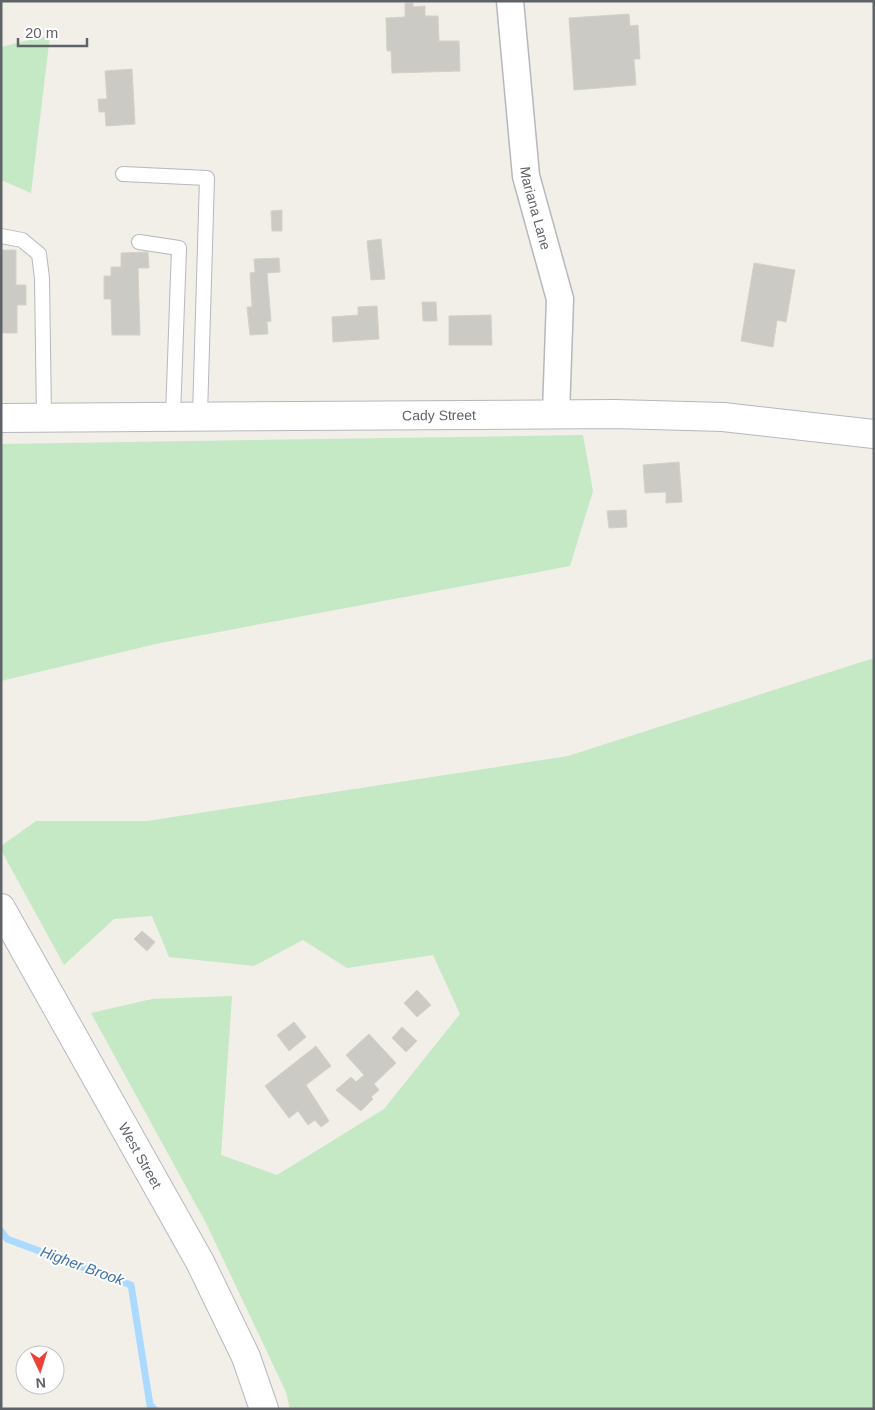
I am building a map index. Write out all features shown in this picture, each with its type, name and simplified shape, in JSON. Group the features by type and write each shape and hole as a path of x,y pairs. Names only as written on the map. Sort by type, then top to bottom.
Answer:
{"street":[{"name":"Mariana Lane","path":"510,1 526,176 560,299 556,413"},
{"name":"Cady Street","path":"1,418 556,413 723,417 874,434"},
{"name":"West Street","path":"1,908 200,1262 246,1357 264,1409"}],"lane":[{"path":"123,174 207,178 200,415"},
{"path":"1,236 22,240 39,254 42,278 44,418"},
{"path":"139,242 179,248 173,416"}],"green space":[{"path":"50,35 31,193 1,180 1,47"},
{"path":"583,435 593,491 570,566 160,643 1,681 1,444"},
{"path":"874,658 874,1409 290,1409 286,1392 207,1225 91,1013 152,999 232,996 221,1155 277,1175 384,1109 460,1014 433,955 347,968 303,940 254,966 169,957 152,916 114,919 64,965 1,850 1,846 36,821 147,821 568,756"}],"building":[{"path":"405,3 413,3 413,7 425,6 425,16 438,16 439,41 459,41 460,71 392,73 391,51 387,51 386,18 405,17"},
{"path":"629,14 630,26 638,25 640,59 634,59 636,85 574,90 569,18"},
{"path":"132,69 135,124 106,126 105,112 99,112 98,99 107,99 105,71"},
{"path":"282,210 282,231 272,231 271,211"},
{"path":"381,239 385,279 371,280 367,241"},
{"path":"1,250 16,250 16,285 26,285 26,305 17,305 17,333 1,333"},
{"path":"148,252 149,268 138,268 140,335 112,335 111,299 104,299 104,276 111,276 111,267 121,267 121,253"},
{"path":"279,258 280,272 267,273 271,321 267,322 268,334 250,335 247,307 252,307 250,273 255,272 254,259"},
{"path":"754,263 795,270 786,322 777,320 773,347 741,341"},
{"path":"422,302 436,302 437,321 423,321"},
{"path":"377,306 379,339 333,342 332,317 358,315 358,307"},
{"path":"491,315 492,345 449,345 449,316"},
{"path":"679,462 682,502 666,503 666,492 645,493 643,465"},
{"path":"626,510 627,527 609,528 607,511"},
{"path":"142,931 155,942 147,951 134,939"},
{"path":"417,990 431,1005 417,1017 404,1003"},
{"path":"294,1022 306,1037 289,1051 277,1035"},
{"path":"402,1027 417,1041 406,1052 392,1038"},
{"path":"369,1034 396,1063 374,1084 379,1090 371,1097 373,1099 361,1111 336,1090 351,1077 356,1082 364,1075 346,1055"},
{"path":"316,1046 331,1066 306,1085 329,1121 321,1127 315,1120 308,1125 298,1111 289,1118 265,1086"}],"waterway":[{"name":"Higher Brook","path":"1,1231 7,1239 131,1285 150,1405 154,1409"}]}
